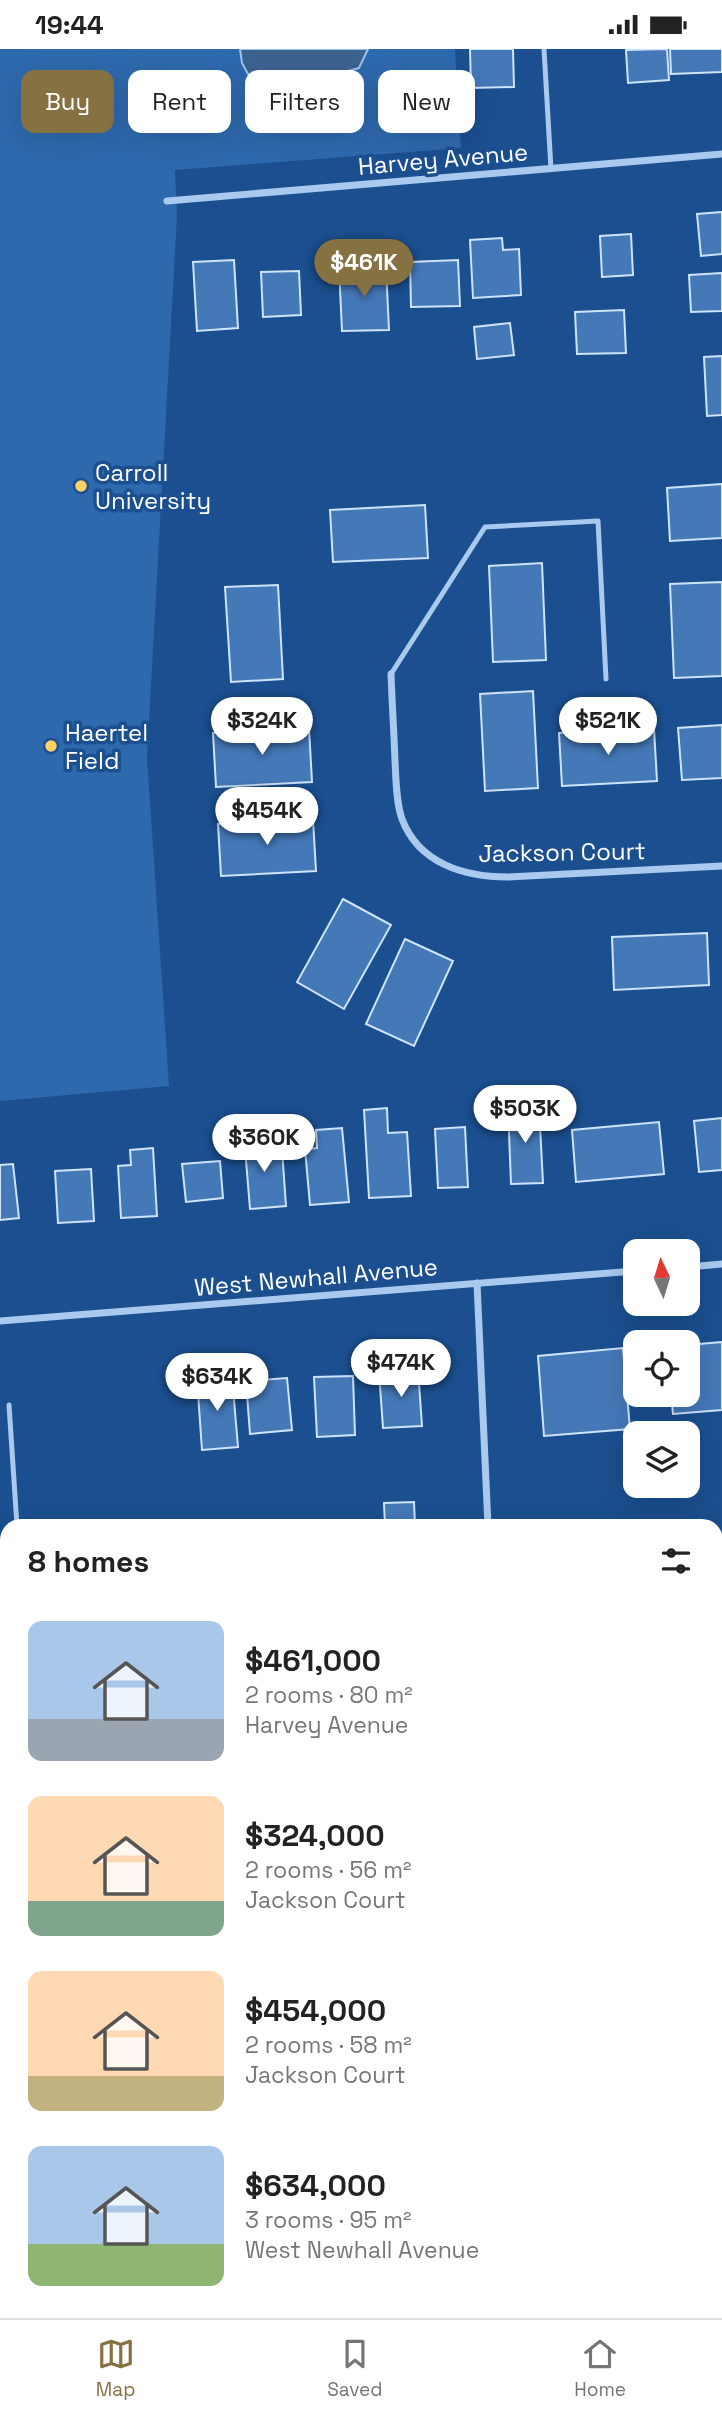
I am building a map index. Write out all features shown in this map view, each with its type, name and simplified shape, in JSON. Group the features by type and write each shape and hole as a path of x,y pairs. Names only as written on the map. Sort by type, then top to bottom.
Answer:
{"street":[{"name":"Harvey Avenue","path":"167,201 722,154"},
{"name":"Jackson Court","path":"391,674 396,785 402,819 416,842 433,858 451,869 480,877 508,877 722,866"},
{"path":"700,1265 722,1264"},
{"name":"West Newhall Avenue","path":"0,1321 623,1272"},
{"path":"477,1283 488,1519"}],"lane":[{"path":"544,49 551,169"},
{"path":"391,674 485,527 598,521 606,679"},
{"path":"9,1405 17,1519"}],"shaded area":[{"name":"Carroll University","path":"0,49 455,49 456,70 378,70 378,133 460,133 461,148 175,170 177,216 147,757 169,1086 0,1101"},
{"path":"240,49 368,49 359,68 351,70 246,70"}],"building":[{"path":"470,49 513,49 514,87 475,88 475,70 471,70"},
{"path":"667,49 669,80 628,83 626,50"},
{"path":"670,49 722,49 722,72 671,74"},
{"path":"722,212 722,254 701,256 697,214"},
{"path":"631,234 633,275 602,277 600,236"},
{"path":"502,238 503,250 519,249 521,295 473,298 470,240"},
{"path":"234,260 238,328 197,331 193,262"},
{"path":"458,260 460,306 411,307 410,262"},
{"path":"386,267 389,330 342,331 339,268"},
{"path":"299,271 301,315 263,317 261,272"},
{"path":"722,273 722,311 691,312 689,275"},
{"path":"624,310 626,353 577,354 575,312"},
{"path":"510,323 514,355 477,359 474,327"},
{"path":"722,356 722,415 707,416 704,357"},
{"path":"722,484 722,538 670,541 667,488"},
{"path":"425,505 428,558 333,562 330,510"},
{"path":"542,563 546,660 493,662 489,566"},
{"path":"722,582 722,676 674,678 670,584"},
{"path":"278,585 283,679 231,682 225,587"},
{"path":"533,691 538,788 485,791 480,694"},
{"path":"722,725 722,778 682,780 678,728"},
{"path":"309,728 312,782 216,787 213,733"},
{"path":"654,729 657,781 562,786 559,733"},
{"path":"313,819 316,871 221,876 218,824"},
{"path":"343,899 391,925 344,1009 297,982"},
{"path":"707,933 709,985 614,990 612,937"},
{"path":"405,939 453,961 414,1046 366,1024"},
{"path":"539,1106 543,1183 511,1184 508,1107"},
{"path":"387,1108 388,1133 407,1132 411,1196 369,1198 364,1110"},
{"path":"722,1118 722,1170 699,1172 694,1121"},
{"path":"659,1122 664,1174 576,1182 572,1130"},
{"path":"465,1127 468,1187 438,1188 435,1129"},
{"path":"342,1128 349,1202 310,1205 305,1149 317,1148 316,1130"},
{"path":"265,1134 266,1150 282,1149 286,1206 250,1209 244,1136"},
{"path":"153,1148 157,1216 121,1218 118,1166 131,1165 130,1150"},
{"path":"220,1161 223,1198 186,1202 182,1164"},
{"path":"13,1164 19,1218 0,1220 0,1165"},
{"path":"91,1169 94,1221 58,1223 55,1171"},
{"path":"722,1342 722,1410 673,1414 672,1407 700,1407 700,1344"},
{"path":"623,1348 623,1407 628,1407 629,1421 623,1421 623,1430 544,1436 538,1356"},
{"path":"418,1369 422,1426 383,1428 379,1372"},
{"path":"232,1376 238,1447 202,1450 197,1379"},
{"path":"353,1376 355,1435 317,1437 314,1377"},
{"path":"287,1378 292,1430 250,1434 246,1381"},
{"path":"414,1502 415,1519 385,1519 384,1503"}],"place":[{"name":"Carroll University","path":"81,486"},
{"name":"Haertel Field","path":"51,746"}]}
